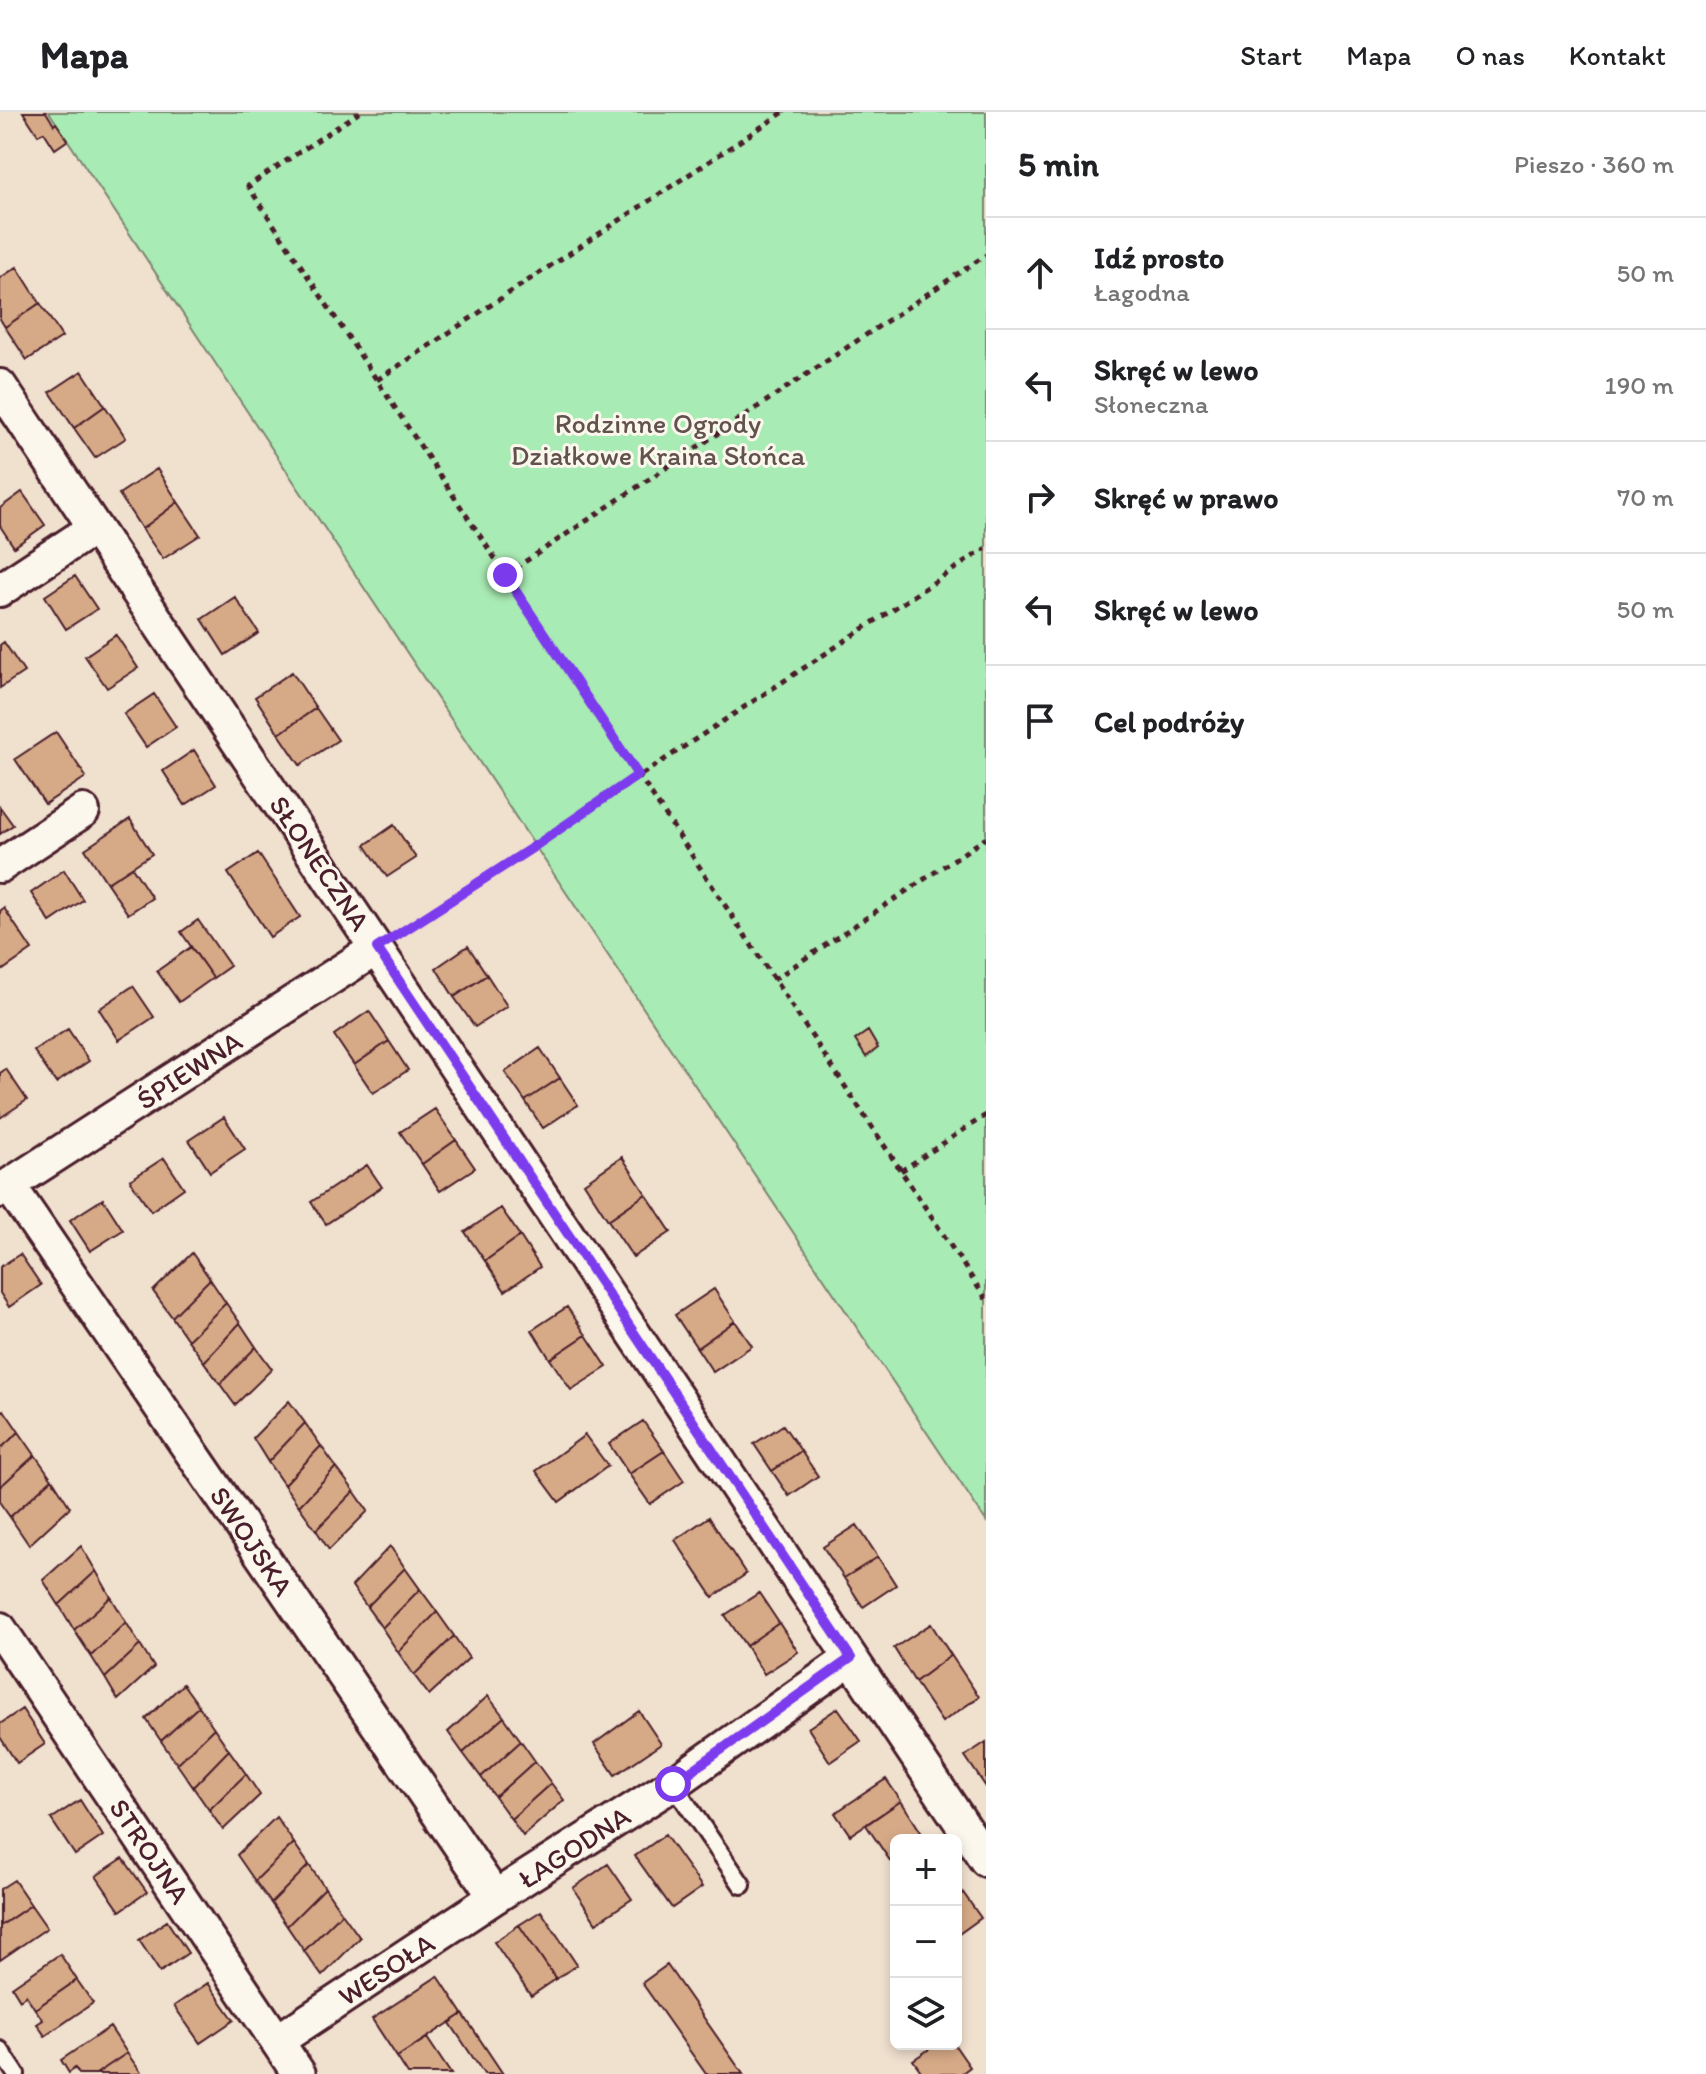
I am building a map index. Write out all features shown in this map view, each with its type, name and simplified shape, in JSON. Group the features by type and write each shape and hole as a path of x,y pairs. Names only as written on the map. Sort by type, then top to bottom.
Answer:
{"street":[{"name":"SŁONECZNA","path":"0,386 986,1860"},
{"path":"0,590 94,528"},
{"path":"0,866 83,811"},
{"name":"ŚPIEWNA","path":"5,1188 377,948"},
{"name":"SWOJSKA","path":"5,1188 495,1897"},
{"name":"STROJNA","path":"0,1629 299,2074"},
{"name":"ŁAGODNA","path":"495,1897 673,1784 851,1658"},
{"name":"WESOŁA","path":"277,2041 495,1897"}],"lane":[{"path":"673,1784 742,1885"},
{"path":"0,2050 16,2074"}],"path":[{"path":"360,112 248,186 986,1299"},
{"path":"377,380 784,112"},
{"path":"505,575 986,255"},
{"path":"377,948 986,548"},
{"path":"773,980 986,838"},
{"path":"901,1171 986,1115"}],"green space":[{"name":"Rodzinne Ogrody Działkowe Kraina Słońca","path":"49,112 986,112 986,1521 535,846"}],"building":[{"path":"23,112 46,112 68,140 55,149 44,132 38,135"},
{"path":"17,267 40,303 5,327 0,319 0,278"},
{"path":"40,303 62,337 27,360 5,327"},
{"path":"82,371 105,406 74,428 50,392"},
{"path":"105,406 126,438 95,458 74,428"},
{"path":"157,469 178,502 142,529 119,494"},
{"path":"22,492 45,525 14,547 0,526 0,508"},
{"path":"178,502 200,535 163,559 142,529"},
{"path":"75,576 97,609 66,629 45,596"},
{"path":"235,597 259,633 225,655 202,619"},
{"path":"116,635 138,668 107,688 85,656"},
{"path":"4,642 24,672 0,688 0,645"},
{"path":"292,672 316,708 279,734 255,697"},
{"path":"154,694 176,727 146,747 124,714"},
{"path":"316,708 338,740 300,765 279,734"},
{"path":"56,732 86,777 45,804 15,759"},
{"path":"194,750 216,785 185,805 163,771"},
{"path":"0,807 13,825 0,834"},
{"path":"130,819 152,854 107,883 85,849"},
{"path":"394,825 416,858 387,877 365,845"},
{"path":"258,853 300,917 270,937 228,873"},
{"path":"132,867 152,898 128,914 107,883"},
{"path":"64,870 83,900 50,922 31,893"},
{"path":"4,908 32,950 0,972 0,911"},
{"path":"198,920 230,966 213,978 181,932"},
{"path":"468,946 487,975 454,997 436,968"},
{"path":"191,947 213,978 179,1002 157,971"},
{"path":"487,975 507,1006 475,1027 454,997"},
{"path":"133,986 154,1017 119,1040 99,1009"},
{"path":"369,1011 389,1041 354,1065 334,1035"},
{"path":"68,1029 89,1061 56,1083 34,1051"},
{"path":"868,1031 878,1048 866,1057 855,1040"},
{"path":"389,1041 408,1070 373,1093 354,1065"},
{"path":"540,1048 560,1078 525,1101 505,1072"},
{"path":"6,1069 27,1100 0,1118 0,1073"},
{"path":"560,1078 578,1105 543,1128 525,1101"},
{"path":"435,1109 456,1140 422,1164 400,1132"},
{"path":"224,1117 245,1149 210,1172 189,1140"},
{"path":"456,1140 475,1168 440,1191 422,1164"},
{"path":"622,1157 646,1194 608,1220 584,1183"},
{"path":"164,1158 184,1188 151,1211 130,1180"},
{"path":"367,1165 382,1187 326,1224 311,1202"},
{"path":"646,1194 671,1232 633,1257 608,1220"},
{"path":"103,1199 123,1230 90,1251 70,1220"},
{"path":"501,1208 520,1236 485,1261 465,1232"},
{"path":"520,1236 540,1267 505,1291 485,1261"},
{"path":"192,1253 210,1279 172,1317 153,1291"},
{"path":"20,1254 41,1285 9,1307 0,1293 0,1267"},
{"path":"210,1279 226,1303 188,1340 172,1317"},
{"path":"714,1289 735,1321 697,1348 675,1315"},
{"path":"226,1303 240,1323 204,1362 188,1340"},
{"path":"567,1307 586,1335 550,1359 532,1330"},
{"path":"735,1321 752,1346 713,1372 697,1348"},
{"path":"240,1323 256,1347 220,1384 204,1362"},
{"path":"586,1335 607,1367 571,1390 550,1359"},
{"path":"256,1347 272,1369 235,1405 220,1384"},
{"path":"289,1401 305,1423 268,1462 253,1438"},
{"path":"4,1410 19,1432 0,1449 0,1413"},
{"path":"643,1421 664,1451 629,1474 609,1444"},
{"path":"305,1423 321,1446 284,1485 268,1462"},
{"path":"783,1425 801,1451 772,1471 754,1444"},
{"path":"19,1432 35,1455 0,1487 0,1449"},
{"path":"585,1435 608,1466 559,1502 536,1471"},
{"path":"321,1446 336,1467 299,1506 284,1485"},
{"path":"664,1451 684,1481 650,1504 629,1474"},
{"path":"801,1451 818,1476 789,1496 772,1471"},
{"path":"35,1455 52,1479 10,1517 0,1503 0,1487"},
{"path":"336,1467 354,1491 316,1530 299,1506"},
{"path":"52,1479 70,1507 29,1545 10,1517"},
{"path":"354,1491 368,1511 329,1550 316,1530"},
{"path":"709,1517 746,1574 713,1597 675,1540"},
{"path":"857,1525 878,1557 844,1578 823,1547"},
{"path":"81,1546 96,1571 59,1605 43,1580"},
{"path":"390,1546 405,1568 367,1607 352,1586"},
{"path":"878,1557 896,1585 863,1607 844,1578"},
{"path":"405,1568 420,1589 382,1628 367,1607"},
{"path":"96,1571 111,1597 74,1630 59,1605"},
{"path":"420,1589 437,1612 398,1652 382,1628"},
{"path":"759,1593 779,1623 746,1646 725,1615"},
{"path":"111,1597 126,1622 91,1656 74,1630"},
{"path":"437,1612 454,1636 414,1675 398,1652"},
{"path":"126,1622 140,1645 105,1678 91,1656"},
{"path":"779,1623 798,1652 764,1674 746,1646"},
{"path":"931,1624 951,1655 915,1682 894,1648"},
{"path":"454,1636 469,1658 429,1695 414,1675"},
{"path":"140,1645 154,1667 118,1700 105,1678"},
{"path":"951,1655 979,1697 942,1722 915,1682"},
{"path":"183,1684 199,1706 161,1741 146,1719"},
{"path":"488,1696 504,1717 463,1753 448,1732"},
{"path":"199,1706 214,1728 177,1764 161,1741"},
{"path":"838,1708 861,1741 830,1762 808,1728"},
{"path":"22,1709 45,1744 17,1763 0,1737 0,1724"},
{"path":"639,1711 661,1744 615,1775 594,1744"},
{"path":"504,1717 521,1741 481,1777 463,1753"},
{"path":"214,1728 229,1750 193,1787 177,1764"},
{"path":"521,1741 535,1761 495,1797 481,1777"},
{"path":"986,1742 986,1787 965,1756"},
{"path":"229,1750 246,1774 209,1810 193,1787"},
{"path":"535,1761 551,1783 511,1819 495,1797"},
{"path":"246,1774 260,1795 223,1830 209,1810"},
{"path":"886,1779 901,1801 850,1835 835,1813"},
{"path":"551,1783 564,1800 523,1836 511,1819"},
{"path":"80,1800 103,1836 75,1855 51,1819"},
{"path":"901,1801 922,1834 890,1834 890,1861 866,1825"},
{"path":"276,1817 294,1843 255,1881 237,1855"},
{"path":"665,1835 702,1887 672,1908 635,1856"},
{"path":"294,1843 309,1865 271,1903 255,1881"},
{"path":"123,1858 147,1892 120,1911 96,1876"},
{"path":"608,1864 632,1899 596,1923 573,1888"},
{"path":"309,1865 325,1888 287,1926 271,1903"},
{"path":"14,1880 31,1905 0,1926 0,1889"},
{"path":"325,1888 342,1913 304,1951 287,1926"},
{"path":"962,1891 981,1918 962,1932"},
{"path":"31,1905 47,1928 0,1960 0,1926"},
{"path":"541,1911 577,1965 556,1979 519,1925"},
{"path":"342,1913 360,1938 322,1976 304,1951"},
{"path":"167,1921 188,1953 160,1972 139,1940"},
{"path":"519,1925 556,1979 531,1996 494,1942"},
{"path":"60,1954 77,1980 35,2009 26,1995 20,2000 12,1987"},
{"path":"667,1965 743,2074 706,2074 642,1983"},
{"path":"438,1976 463,2014 397,2057 372,2019"},
{"path":"77,1980 93,2003 45,2036 37,2024 43,2020 35,2009"},
{"path":"208,1983 234,2020 200,2043 174,2006"},
{"path":"463,2014 503,2074 484,2074 450,2023"},
{"path":"110,2027 127,2053 96,2074 79,2074 75,2068 69,2073 61,2060"},
{"path":"427,2038 451,2074 408,2074 397,2057"},
{"path":"928,2050 958,2050 970,2067 961,2074 923,2074 913,2060"},
{"path":"127,2053 142,2074 96,2074"}],"route":[{"path":"505,575 638,775 377,948 851,1658 673,1784"}]}
